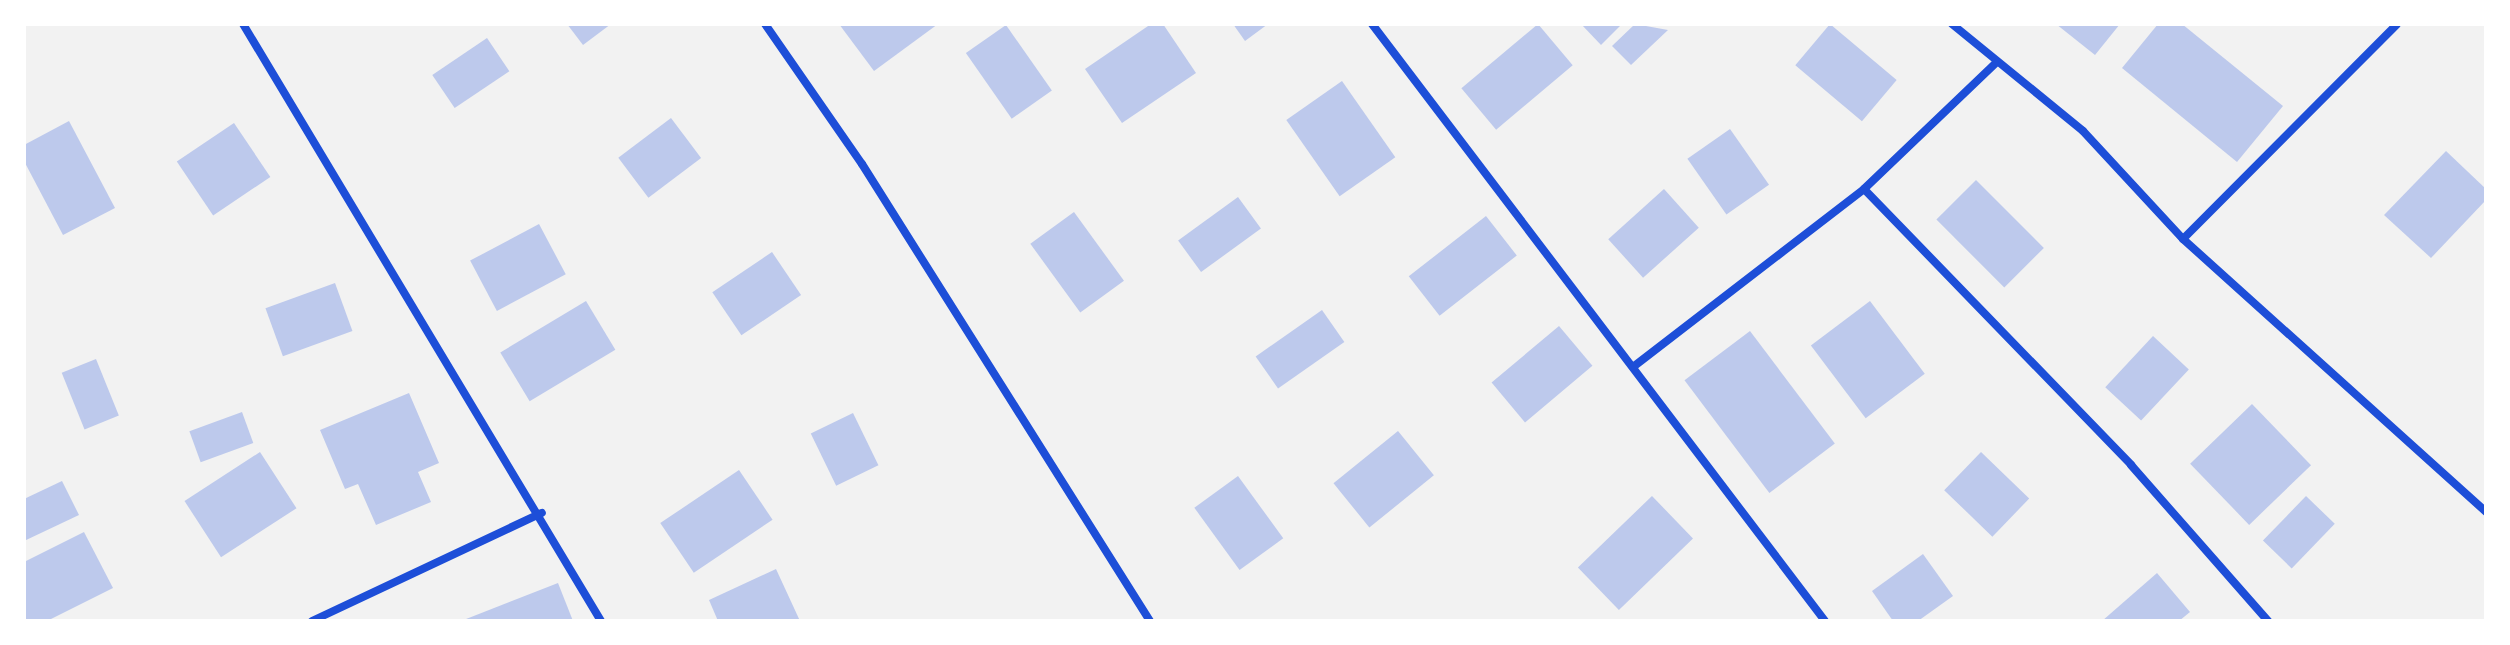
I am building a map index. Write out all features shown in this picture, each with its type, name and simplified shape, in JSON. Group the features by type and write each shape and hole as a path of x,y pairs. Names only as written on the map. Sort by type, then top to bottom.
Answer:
{"street":[{"path":"243,24 542,513 601,621"},
{"path":"765,24 862,164 1150,621"},
{"path":"1372,24 1825,621"},
{"path":"1952,24 1995,64 2083,131 2183,239 2486,512"},
{"path":"2183,239 2397,24"},
{"path":"1633,367 1864,189 1995,64"},
{"path":"1864,189 2131,465 2268,621"},
{"path":"312,621 542,513"}],"building":[{"path":"567,24 611,24 583,45"},
{"path":"839,24 938,24 874,71"},
{"path":"1151,24 1163,24 1196,73 1122,123 1085,69"},
{"path":"1233,24 1268,24 1245,41"},
{"path":"1538,24 1573,65 1496,130 1461,88"},
{"path":"1581,24 1622,24 1601,45"},
{"path":"1635,24 1668,30 1631,65 1612,46"},
{"path":"1830,24 1897,80 1862,121 1795,65"},
{"path":"2056,24 2120,24 2095,55"},
{"path":"2158,24 2182,24 2283,106 2237,162 2122,68"},
{"path":"1006,25 1052,91 1012,119 966,53"},
{"path":"487,38 509,71 455,108 432,75"},
{"path":"1342,81 1395,157 1340,196 1286,120"},
{"path":"671,118 701,158 648,198 618,158"},
{"path":"69,121 115,208 63,235 24,161 24,145"},
{"path":"234,123 270,177 213,215 177,162"},
{"path":"1730,129 1769,185 1726,215 1687,159"},
{"path":"2446,151 2486,189 2486,200 2431,258 2384,215"},
{"path":"1976,180 2044,248 2004,287 1936,220"},
{"path":"1664,189 1699,228 1643,278 1608,239"},
{"path":"1238,197 1261,229 1201,272 1178,240"},
{"path":"1074,212 1124,281 1080,313 1030,244"},
{"path":"1486,216 1517,255 1440,316 1409,276"},
{"path":"539,224 566,274 497,311 470,261"},
{"path":"772,252 801,295 741,335 712,292"},
{"path":"335,283 352,331 283,356 265,308"},
{"path":"586,301 615,350 530,401 500,353"},
{"path":"1870,301 1925,374 1866,418 1811,346"},
{"path":"1322,310 1344,342 1278,388 1256,356"},
{"path":"1559,326 1592,366 1525,422 1492,383"},
{"path":"1750,331 1835,444 1769,493 1685,380"},
{"path":"2153,336 2189,369 2141,421 2105,387"},
{"path":"96,359 119,416 85,429 62,373"},
{"path":"409,393 439,463 418,472 431,502 376,525 358,484 345,489 320,430"},
{"path":"2252,404 2311,465 2249,525 2190,464"},
{"path":"242,412 253,443 201,462 189,431"},
{"path":"853,413 878,465 836,486 811,434"},
{"path":"1398,431 1434,475 1369,528 1333,483"},
{"path":"260,452 296,508 221,557 185,501"},
{"path":"1981,452 2029,499 1992,537 1944,490"},
{"path":"739,470 773,520 694,573 660,523"},
{"path":"1238,476 1283,538 1240,570 1194,508"},
{"path":"62,481 79,515 24,541 24,499"},
{"path":"1652,496 1693,538 1619,610 1578,568"},
{"path":"2306,496 2335,524 2292,568 2263,541"},
{"path":"84,532 113,588 47,621 24,621 24,562"},
{"path":"1923,554 1953,596 1918,621 1893,621 1872,591"},
{"path":"776,569 800,621 718,621 709,600"},
{"path":"2157,573 2190,612 2179,621 2102,621"},
{"path":"558,583 573,621 461,621"}]}
